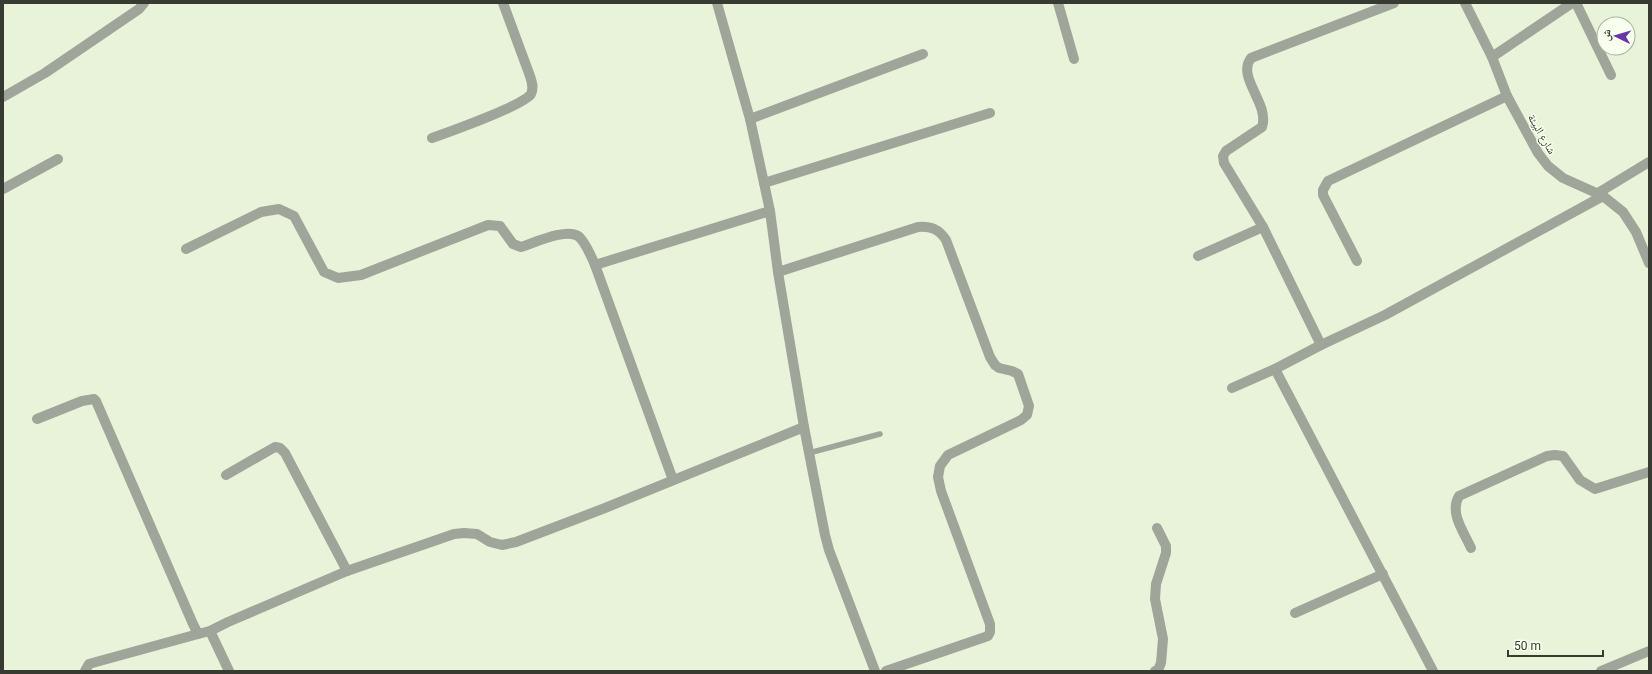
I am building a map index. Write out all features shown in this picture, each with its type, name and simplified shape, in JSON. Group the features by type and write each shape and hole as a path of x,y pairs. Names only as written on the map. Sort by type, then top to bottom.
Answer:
{"street":[{"path":"3,97 45,73 138,9 144,3"},
{"path":"432,138 495,114 522,101 530,95 533,88 532,82 503,3"},
{"path":"716,3 750,119 770,211 778,272 820,516 829,550 875,671"},
{"path":"1058,3 1074,59"},
{"path":"1321,345 1263,227 1224,163 1223,156 1226,151 1262,127 1264,121 1263,113 1247,74 1248,62 1251,58 1394,3"},
{"name":"شارع البيئة","path":"1465,3 1492,57 1507,96 1538,153 1548,166 1563,178 1601,195 1623,212 1636,232 1649,263"},
{"path":"1492,57 1572,3"},
{"path":"1576,3 1611,75"},
{"path":"750,119 923,54"},
{"path":"1357,261 1323,195 1323,190 1328,182 1507,96"},
{"path":"764,183 990,113"},
{"path":"3,189 58,159"},
{"path":"1232,388 1275,369 1321,345 1391,312 1601,195 1649,162"},
{"path":"186,249 261,212 279,209 294,216 324,272 338,278 362,275 488,225 500,226 514,244 521,247 561,234 573,234 579,236 596,265 673,480"},
{"path":"596,265 770,211"},
{"path":"778,272 918,227 932,227 940,232 946,240 994,365 1018,374 1029,406 1027,415 1021,420 948,455 940,466 938,477 941,491 990,624 990,632 988,636 886,671"},
{"path":"1198,256 1263,227"},
{"path":"1275,369 1433,671"},
{"path":"37,419 82,401 94,399 96,401 198,634"},
{"path":"85,671 89,664 210,631 347,571 454,534 477,534 490,542 502,545 516,542 605,508 804,427"},
{"path":"226,475 274,447 280,448 285,453 298,476 347,571"},
{"path":"1471,548 1456,514 1455,507 1459,496 1547,456 1563,456 1580,480 1595,489 1649,472"},
{"path":"1155,671 1158,670 1161,663 1163,639 1155,599 1156,584 1166,553 1166,546 1157,528"},
{"path":"1295,613 1383,574"},
{"path":"210,631 229,671"},
{"path":"1601,671 1649,651"}],"lane":[{"path":"809,454 880,434"}]}
